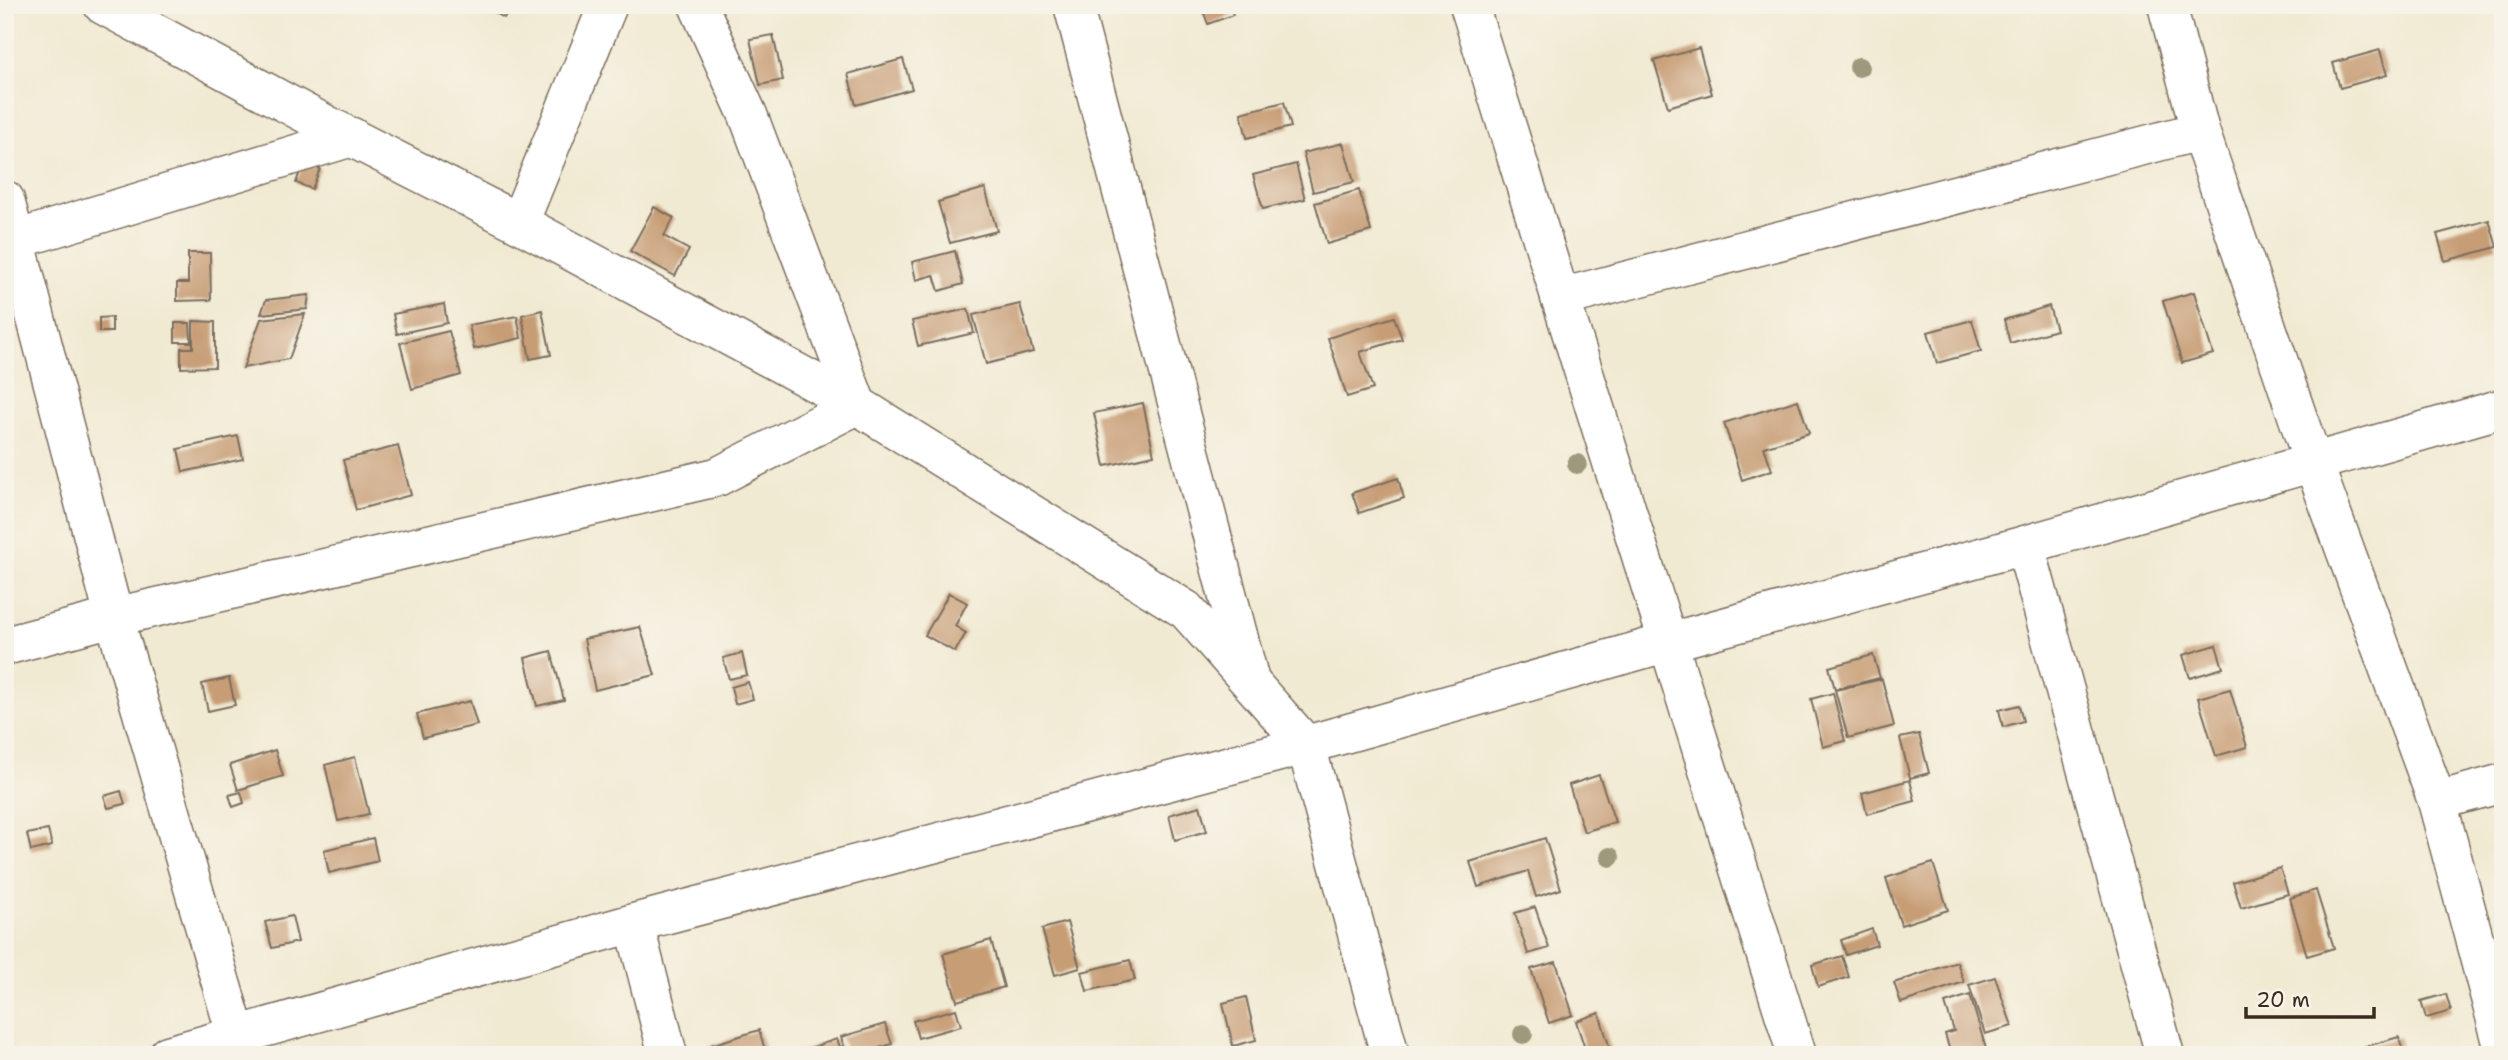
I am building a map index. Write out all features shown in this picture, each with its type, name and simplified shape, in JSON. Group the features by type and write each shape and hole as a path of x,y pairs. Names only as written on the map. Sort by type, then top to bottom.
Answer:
{"street":[{"path":"103,5 519,223 857,405 1186,610 1306,745 1390,1055"},
{"path":"519,223 608,5"},
{"path":"698,5 748,115 857,405"},
{"path":"1073,5 1250,683"},
{"path":"1469,5 1797,1055"},
{"path":"2167,5 2200,131 2314,462 2437,801 2503,1046"},
{"path":"1560,298 2200,131"},
{"path":"11,241 352,137"},
{"path":"5,200 11,241 114,617 240,1045"},
{"path":"5,646 114,617 718,477 857,405"},
{"path":"168,1055 240,1045 634,923 1306,745 2025,545 2503,408"},
{"path":"2025,545 2165,1055"},
{"path":"2437,801 2503,783"},
{"path":"634,923 667,1055"}],"building":[{"path":"482,5 512,5 504,18"},
{"path":"1201,5 1230,5 1233,15 1208,24"},
{"path":"773,35 783,80 760,85 750,39"},
{"path":"1699,48 1712,94 1668,107 1654,61"},
{"path":"2380,50 2387,75 2340,88 2333,63"},
{"path":"903,59 912,89 856,105 848,74"},
{"path":"1284,102 1291,127 1247,138 1241,113"},
{"path":"1343,143 1354,182 1313,192 1303,153"},
{"path":"303,163 320,169 312,189 296,183"},
{"path":"1296,164 1305,199 1263,209 1253,175"},
{"path":"985,188 997,231 950,243 938,202"},
{"path":"1359,190 1371,231 1327,244 1315,203"},
{"path":"654,207 674,218 664,236 689,250 675,276 630,251"},
{"path":"2489,220 2497,247 2445,261 2437,234"},
{"path":"955,251 963,284 939,291 934,275 916,280 912,262"},
{"path":"188,253 210,253 211,300 177,301 177,283 188,283"},
{"path":"2194,292 2213,354 2182,363 2163,301"},
{"path":"309,295 307,309 261,314 266,300"},
{"path":"444,304 447,323 397,334 393,314"},
{"path":"1020,304 1033,352 986,364 973,315"},
{"path":"2049,306 2056,330 2010,343 2004,320"},
{"path":"968,309 974,333 918,346 912,321"},
{"path":"542,310 551,355 530,359 522,315"},
{"path":"305,314 289,359 243,368 261,319"},
{"path":"517,316 521,338 474,349 469,325"},
{"path":"112,317 112,332 99,332 99,318"},
{"path":"1394,317 1402,339 1360,352 1373,389 1347,397 1328,338"},
{"path":"1972,320 1981,351 1937,363 1928,332"},
{"path":"193,321 215,322 215,367 181,368 181,348 193,348"},
{"path":"175,323 190,323 191,342 175,342"},
{"path":"449,331 461,375 412,389 400,343"},
{"path":"1798,400 1809,433 1764,447 1772,470 1742,480 1724,423"},
{"path":"1143,403 1154,455 1105,466 1094,413"},
{"path":"238,436 243,459 183,472 178,449"},
{"path":"398,446 411,495 356,510 343,460"},
{"path":"1398,478 1404,498 1359,513 1352,493"},
{"path":"949,593 967,603 955,626 966,633 955,652 925,635"},
{"path":"640,627 655,675 595,690 584,639"},
{"path":"2216,645 2223,668 2190,678 2183,655"},
{"path":"551,651 564,700 537,706 525,658"},
{"path":"742,653 747,675 729,679 723,658"},
{"path":"1873,655 1880,678 1835,689 1829,667"},
{"path":"229,678 235,705 208,711 202,684"},
{"path":"1882,679 1894,726 1848,738 1835,690"},
{"path":"748,682 753,699 735,704 731,687"},
{"path":"2230,689 2247,747 2216,756 2198,698"},
{"path":"1833,693 1845,741 1823,747 1811,699"},
{"path":"470,701 477,725 423,738 417,714"},
{"path":"2019,705 2023,721 2003,727 1999,710"},
{"path":"1919,734 1929,773 1910,778 1900,738"},
{"path":"275,750 283,776 238,790 230,765"},
{"path":"355,757 369,814 338,821 325,765"},
{"path":"1599,775 1615,822 1584,832 1569,785"},
{"path":"1910,780 1915,801 1867,814 1862,793"},
{"path":"121,791 125,804 108,808 104,796"},
{"path":"241,792 244,803 233,807 229,795"},
{"path":"1200,806 1207,831 1175,840 1169,815"},
{"path":"48,830 52,846 31,851 27,834"},
{"path":"373,838 378,861 329,873 324,850"},
{"path":"1545,838 1561,889 1536,897 1528,871 1478,887 1470,862"},
{"path":"1933,863 1948,910 1901,925 1886,878"},
{"path":"2280,868 2288,894 2241,908 2233,882"},
{"path":"2316,890 2334,948 2307,956 2290,898"},
{"path":"1535,907 1549,948 1528,954 1515,913"},
{"path":"292,916 298,942 272,948 265,922"},
{"path":"1067,922 1080,968 1055,975 1042,929"},
{"path":"1872,929 1877,945 1846,955 1841,940"},
{"path":"991,940 1004,987 957,1001 943,954"},
{"path":"1842,956 1849,977 1818,987 1812,965"},
{"path":"1130,960 1135,980 1087,991 1082,972"},
{"path":"1556,962 1573,1015 1549,1023 1531,969"},
{"path":"1957,962 1964,982 1901,1003 1894,983"},
{"path":"1995,977 2012,1026 1985,1034 1969,985"},
{"path":"2446,994 2451,1011 2426,1018 2421,1001"},
{"path":"1970,995 1988,1055 1963,1055 1961,1051 1951,1055 1945,1034 1954,1031 1945,1003"},
{"path":"1246,997 1256,1040 1233,1046 1223,1003"},
{"path":"956,1009 961,1026 918,1038 913,1021"},
{"path":"1599,1013 1612,1055 1587,1055 1576,1021"},
{"path":"885,1024 892,1044 858,1055 847,1055 841,1037"},
{"path":"759,1030 766,1053 714,1055 711,1045"},
{"path":"2399,1037 2405,1055 2339,1055 2339,1054"},
{"path":"837,1039 843,1055 792,1055 792,1054"}]}
